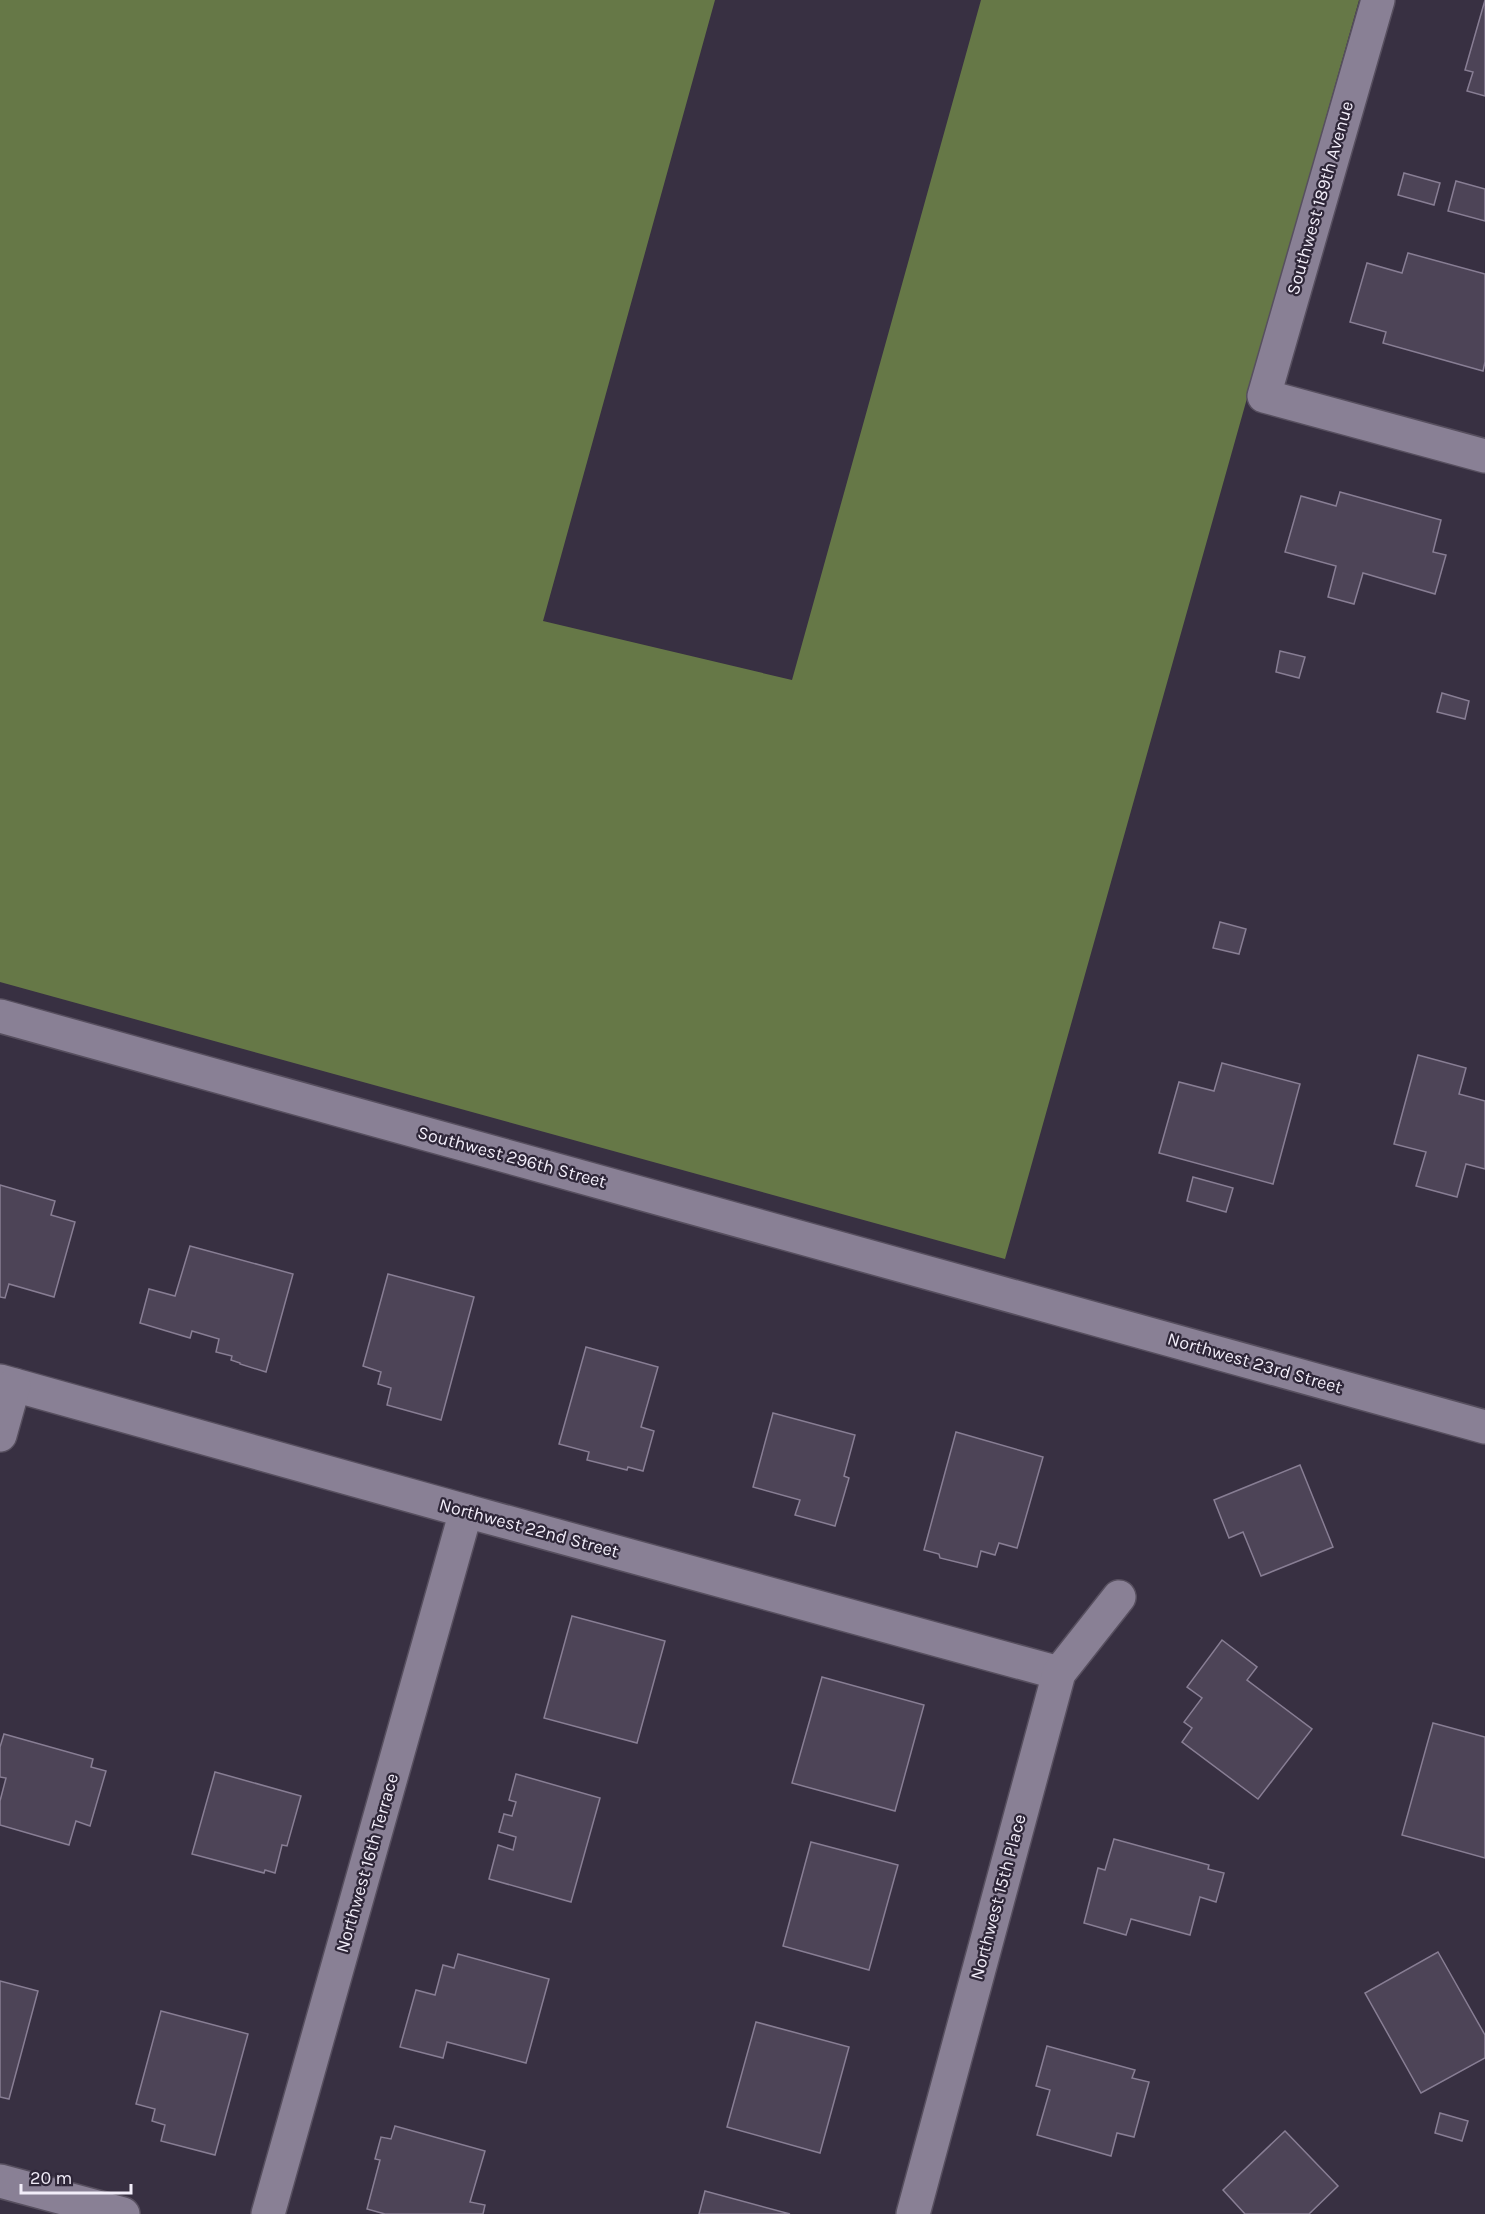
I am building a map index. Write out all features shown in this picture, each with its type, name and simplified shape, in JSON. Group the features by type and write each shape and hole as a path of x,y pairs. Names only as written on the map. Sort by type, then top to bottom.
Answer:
{"street":[{"name":"Southwest 189th Avenue","path":"1378,0 1263,396 1485,456"},
{"name":"Southwest 296th Street","path":"0,1016 1024,1298"},
{"name":"Northwest 23rd Street","path":"1024,1298 1485,1427"},
{"path":"0,1435 7,1383"},
{"name":"Northwest 22nd Street","path":"7,1383 466,1511 1059,1672"},
{"name":"Northwest 16th Terrace","path":"268,2214 466,1511"},
{"name":"Northwest 15th Place","path":"913,2214 1059,1672 1119,1597"},
{"path":"0,2181 123,2214"}],"green space":[{"path":"0,0 715,0 543,621 792,680 981,0 1359,0 1005,1259 0,982"}],"building":[{"path":"1485,0 1485,96 1467,91 1473,72 1465,70"},
{"path":"1404,173 1440,183 1434,205 1398,195"},
{"path":"1456,181 1485,189 1485,221 1448,211"},
{"path":"1408,253 1485,274 1485,362 1483,371 1383,343 1386,332 1350,322 1367,263 1402,273"},
{"path":"1340,492 1441,520 1433,552 1446,555 1435,594 1363,573 1354,604 1328,597 1336,566 1285,552 1301,496 1336,506"},
{"path":"1280,651 1305,657 1299,678 1276,672"},
{"path":"1442,693 1469,701 1465,719 1437,712"},
{"path":"1220,922 1246,929 1239,954 1213,948"},
{"path":"1418,1055 1466,1068 1459,1094 1485,1101 1485,1169 1466,1164 1457,1197 1416,1186 1426,1152 1394,1144"},
{"path":"1222,1063 1300,1084 1273,1184 1159,1153 1179,1082 1214,1091"},
{"path":"1193,1177 1233,1188 1226,1212 1187,1201"},
{"path":"0,1185 55,1201 51,1215 75,1222 54,1297 9,1284 5,1298 0,1297"},
{"path":"190,1246 293,1274 266,1372 231,1360 232,1356 216,1352 219,1339 192,1331 190,1338 140,1323 149,1289 175,1296"},
{"path":"388,1274 474,1297 441,1420 387,1405 391,1388 378,1384 381,1372 363,1366"},
{"path":"586,1347 658,1367 641,1427 654,1431 643,1471 628,1467 627,1470 587,1460 589,1452 559,1444"},
{"path":"773,1413 855,1435 844,1476 849,1478 835,1526 795,1515 800,1500 753,1487"},
{"path":"956,1432 1043,1457 1017,1548 999,1543 995,1555 981,1551 977,1567 940,1558 939,1554 924,1550"},
{"path":"1300,1465 1333,1547 1261,1576 1243,1532 1229,1538 1214,1500"},
{"path":"572,1616 665,1641 637,1743 544,1718"},
{"path":"1222,1640 1257,1667 1247,1680 1312,1729 1258,1799 1182,1742 1192,1728 1184,1722 1202,1698 1187,1687"},
{"path":"822,1677 924,1705 895,1811 792,1783"},
{"path":"1433,1723 1485,1737 1485,1858 1402,1835"},
{"path":"4,1734 93,1759 91,1767 106,1771 90,1826 76,1821 69,1845 0,1825 0,1801 6,1778 0,1777 0,1747"},
{"path":"215,1772 301,1796 287,1846 282,1845 275,1873 265,1870 264,1873 192,1854"},
{"path":"516,1774 600,1798 571,1902 489,1879 498,1845 513,1850 516,1837 499,1832 504,1814 512,1816 516,1802 509,1800"},
{"path":"1114,1839 1209,1865 1208,1869 1224,1873 1216,1902 1200,1897 1190,1935 1131,1919 1126,1935 1084,1923 1098,1868 1105,1870"},
{"path":"811,1842 898,1865 869,1970 783,1946"},
{"path":"1438,1952 1485,2035 1485,2058 1421,2093 1365,1993"},
{"path":"458,1954 549,1979 526,2063 447,2042 443,2058 400,2047 416,1990 435,1995 443,1965 454,1968"},
{"path":"0,1981 38,1991 9,2099 0,2097"},
{"path":"161,2011 248,2034 215,2155 161,2141 165,2125 152,2121 155,2109 136,2104"},
{"path":"756,2022 849,2047 820,2153 727,2127"},
{"path":"1047,2046 1135,2070 1132,2078 1149,2082 1134,2137 1117,2133 1111,2156 1037,2135 1050,2090 1036,2086"},
{"path":"1440,2113 1468,2121 1462,2141 1435,2133"},
{"path":"395,2126 485,2151 470,2202 485,2205 483,2214 385,2214 367,2209 380,2160 375,2159 381,2137 391,2139"},
{"path":"1285,2131 1338,2186 1309,2214 1245,2214 1223,2190"},
{"path":"705,2191 790,2214 699,2214"}]}
